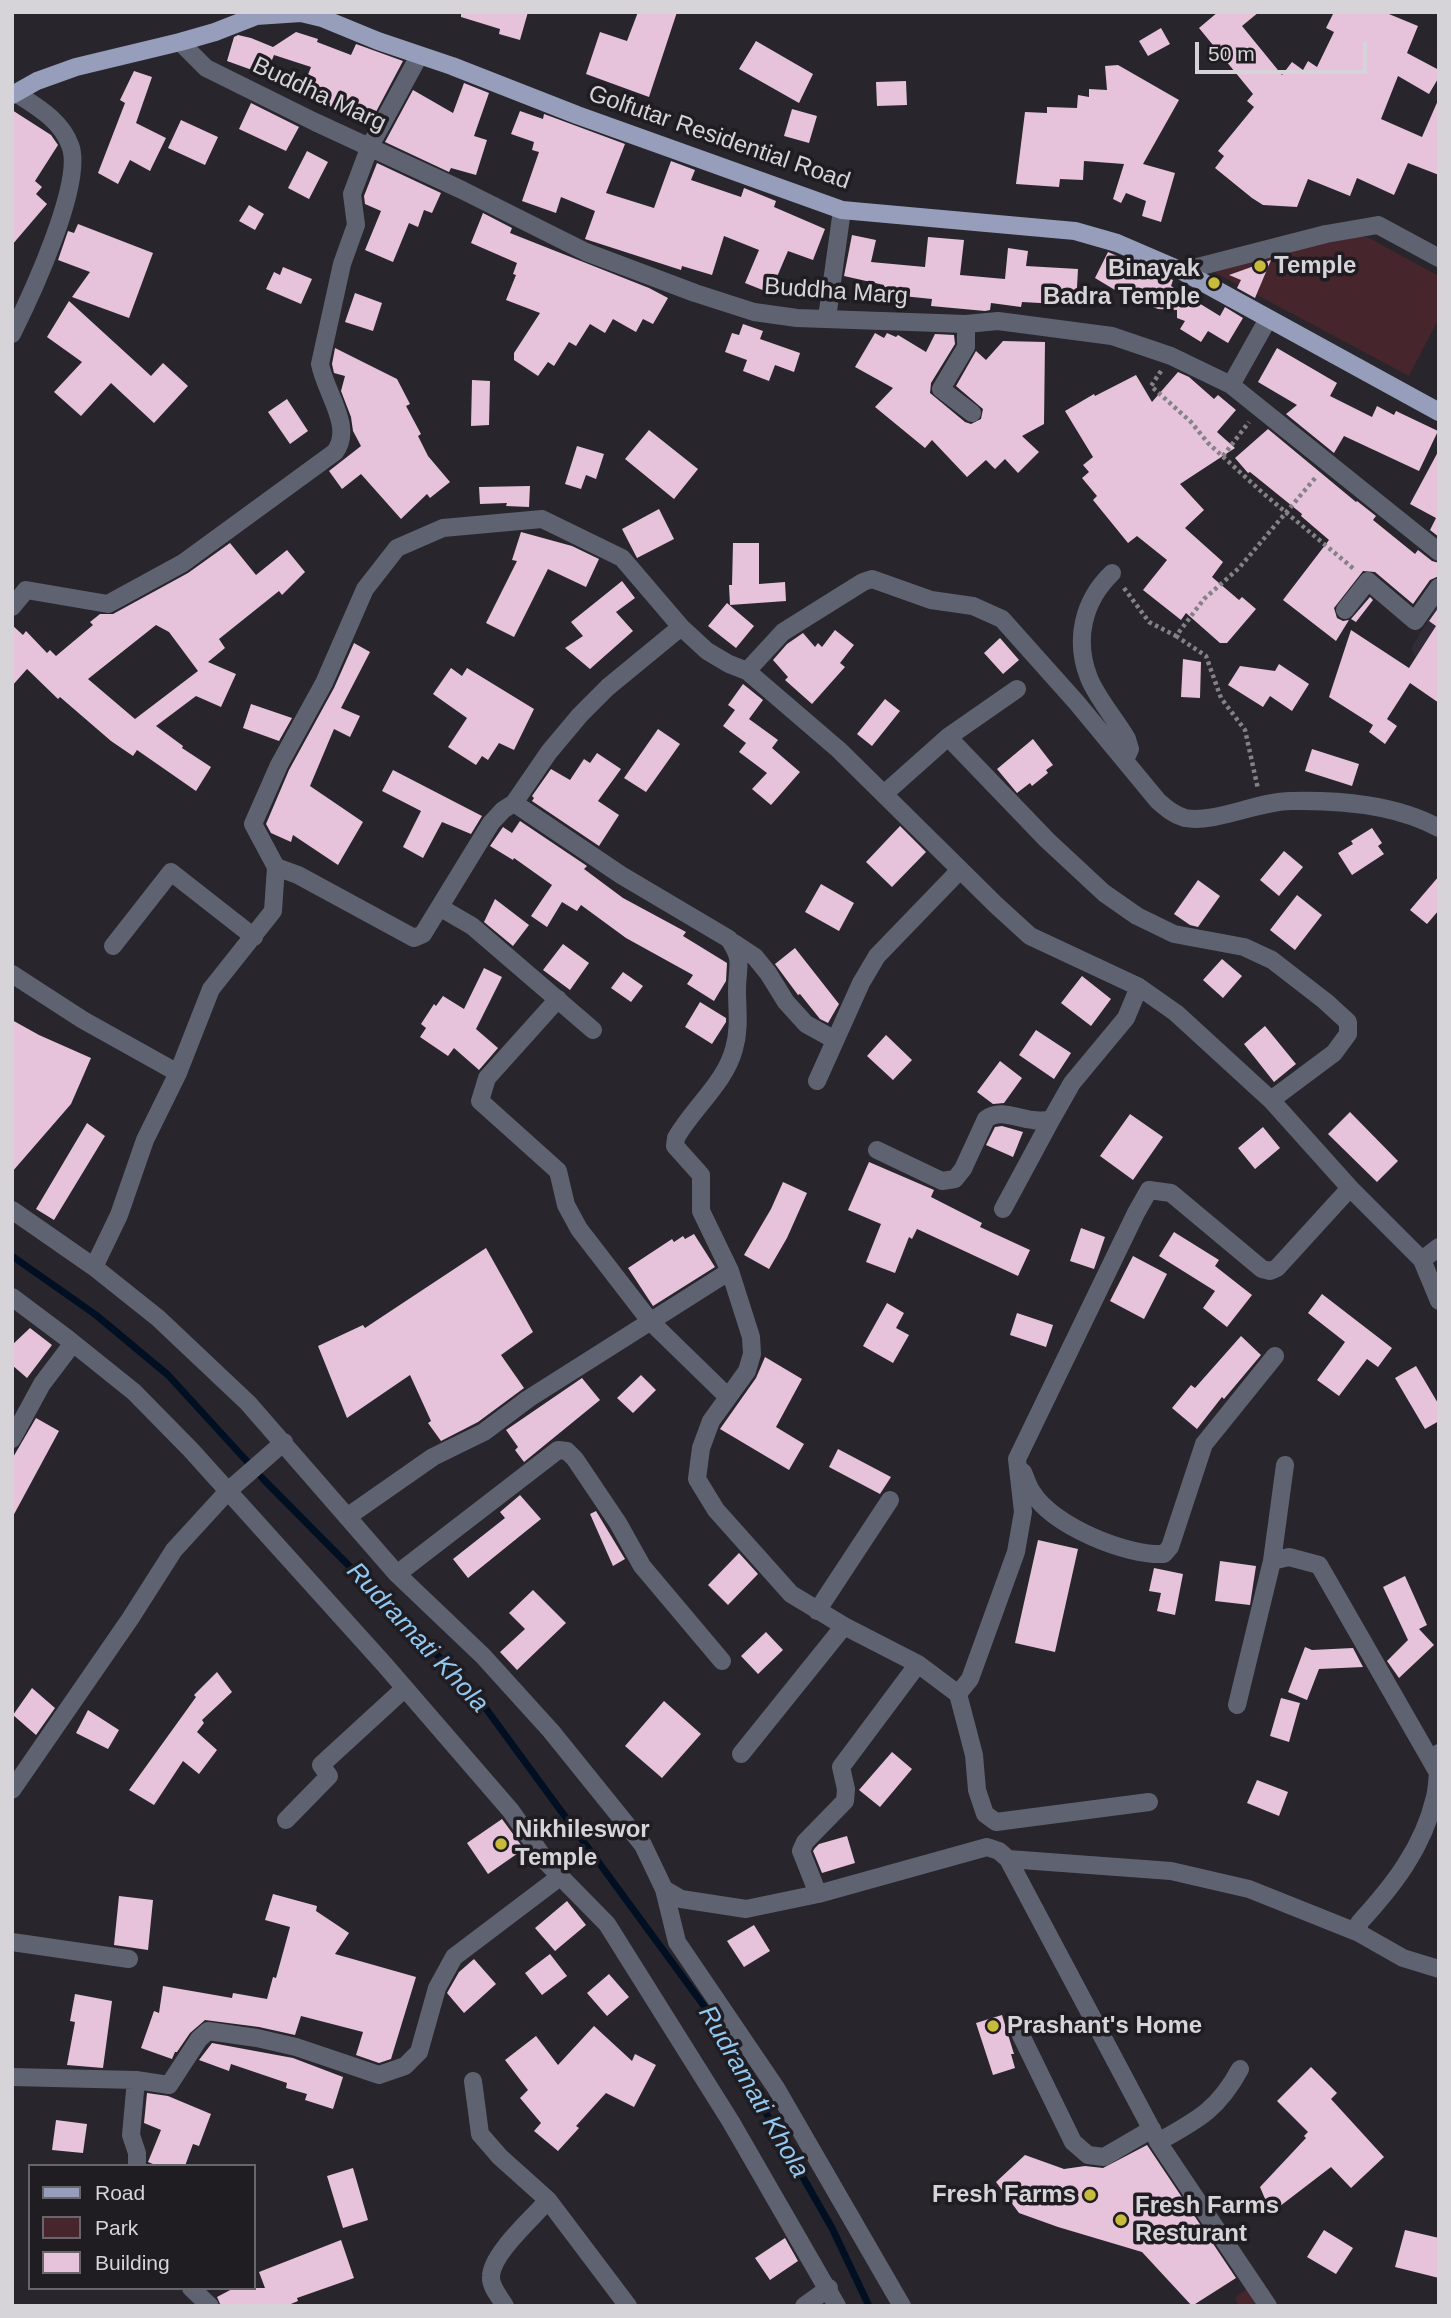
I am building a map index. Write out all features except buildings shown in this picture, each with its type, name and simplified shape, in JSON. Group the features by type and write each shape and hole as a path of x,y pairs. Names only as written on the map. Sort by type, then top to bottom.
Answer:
{"main road":[{"name":"Golfutar Residential Road","path":"14,94 37,81 76,67 180,43 256,16 301,13 322,18 668,148 842,209 1075,231 1117,243 1182,271 1439,412"}],"street":[{"name":"Buddha Marg","path":"180,43 206,68 586,252 754,312 797,318 966,324 998,321 1112,336 1171,356 1231,385 1439,552"},
{"path":"12,607 26,590 108,604 183,563 335,452 341,443 342,426 323,379 320,364 342,264 356,225 352,194 370,146 419,56"},
{"path":"12,334 67,199 74,155 69,141 53,119 14,94"},
{"path":"827,318 842,209"},
{"path":"1182,271 1326,234 1378,225 1439,258"},
{"path":"1231,385 1268,319"},
{"path":"966,324 966,346 941,389 972,413"},
{"path":"94,1267 119,1215 145,1140 178,1073 211,989 273,911 276,867 253,824 279,765 324,683 365,589 397,548 443,528 542,519 622,558 681,626 707,651 747,671 839,750 1030,936 1139,987 1176,1013 1271,1100 1350,1188 1422,1260 1439,1301"},
{"path":"1112,573 1092,596 1081,631 1089,679 1127,738 1130,749 1125,760"},
{"path":"747,671 783,632 863,582 879,580 930,600 973,606 1002,619 1158,801 1171,812 1186,818 1206,818 1261,803 1290,801 1381,807 1424,820 1439,828"},
{"path":"1345,610 1368,581 1415,621 1439,587"},
{"path":"276,867 298,875 414,938 423,934 491,823 514,803 549,752 608,687 681,626"},
{"path":"884,794 948,737 1017,689"},
{"path":"948,737 1047,840 1104,892 1137,916 1174,934 1244,947 1272,960 1348,1022 1348,1034 1334,1053 1271,1100"},
{"path":"514,803 621,875 755,957 786,1002 806,1024 835,1040"},
{"path":"817,1082 861,983 877,956 960,870"},
{"path":"113,946 170,872 254,937"},
{"path":"441,908 472,926 593,1030"},
{"path":"729,939 740,956 737,990 739,1017 734,1049 726,1068 683,1126 676,1138 676,1146 701,1175 701,1211 730,1271 751,1337 752,1354 747,1371 711,1421 701,1448 697,1479 716,1510 791,1594 844,1626 918,1664 958,1694 974,1755 977,1790 985,1814 996,1822 1149,1802"},
{"path":"12,974 83,1020 178,1073"},
{"path":"1003,1209 1072,1083 1126,1018 1139,987"},
{"path":"558,999 486,1078 480,1101 558,1171 566,1205 579,1229 650,1321 728,1397"},
{"path":"877,1150 942,1181 955,1179 963,1169 986,1119 991,1115 1003,1114 1034,1121 1051,1120"},
{"path":"958,1694 970,1679 1016,1552 1023,1512 1017,1459 1149,1190 1171,1193 1262,1269 1270,1271 1277,1268 1350,1188"},
{"path":"12,1210 94,1267 158,1318 248,1404 397,1574 483,1656 551,1731 643,1845 664,1889 677,1942 776,2088 902,2306"},
{"path":"1422,1260 1439,1247"},
{"path":"347,1517 433,1457 484,1432 528,1399 730,1271"},
{"path":"12,1297 134,1392 234,1485 512,1811 548,1864 607,1924 731,2122 837,2306"},
{"path":"12,1439 42,1384 73,1343"},
{"path":"1017,1459 1033,1494 1063,1522 1104,1541 1152,1555 1164,1554 1170,1547 1204,1444 1275,1356"},
{"path":"12,1790 130,1619 174,1549 234,1485 284,1442"},
{"path":"397,1574 558,1450 567,1451 618,1523 642,1566 722,1661"},
{"path":"1237,1705 1272,1561 1285,1465"},
{"path":"817,1611 890,1500"},
{"path":"1272,1561 1289,1557 1319,1565 1438,1762 1435,1796 1419,1843 1392,1886 1359,1923 1359,1933"},
{"path":"741,1754 844,1626"},
{"path":"818,1894 801,1850 805,1842 845,1801 846,1789 841,1767 918,1664"},
{"path":"286,1819 329,1776 321,1765 405,1688"},
{"path":"664,1889 681,1899 746,1909 818,1894 987,1847 999,1851 1008,1859 1155,2135 1268,2306"},
{"path":"1008,1859 1171,1871 1249,1889 1359,1933 1404,1958 1439,1969"},
{"path":"12,2077 136,2080 169,2085 199,2039 208,2031 296,2047 379,2075 405,2066 419,2052 437,1988 454,1957 561,1877"},
{"path":"12,1942 129,1959"},
{"path":"1017,2027 1073,2142 1088,2155 1104,2157 1210,2111 1230,2089 1240,2070"},
{"path":"136,2080 131,2135 137,2153 137,2164"},
{"path":"473,2081 480,2134 500,2157 548,2200 628,2306"},
{"path":"505,2306 493,2287 491,2277 496,2259 548,2200"},
{"path":"804,2306 828,2288"},
{"path":"193,2290 211,2306"}],"path":[{"path":"1171,356 1151,386 1223,456 1368,581"},
{"path":"1223,456 1260,407"},
{"path":"1176,636 1205,599 1239,568 1287,513 1327,462"},
{"path":"1112,573 1149,622 1206,656 1221,698 1245,730 1261,803"}],"shaded area":[{"path":"1439,603 1439,702 1411,648"}],"green space":[{"path":"1353,236 1367,237 1439,276 1439,318 1409,376 1214,272"},
{"path":"1248,2288 1256,2306 1239,2306 1235,2298"}],"waterway":[{"name":"Rudramati Khola","path":"12,1256 96,1315 168,1375 265,1481 473,1691 707,2010 832,2228 869,2306"}],"place":[{"name":"Temple","path":"1260,266"},
{"name":"Binayak Badra Temple","path":"1214,283"},
{"name":"Nikhileswor Temple","path":"501,1844"},
{"name":"Prashant's Home","path":"993,2026"},
{"name":"Fresh Farms","path":"1090,2195"},
{"name":"Fresh Farms Resturant","path":"1121,2220"}]}
